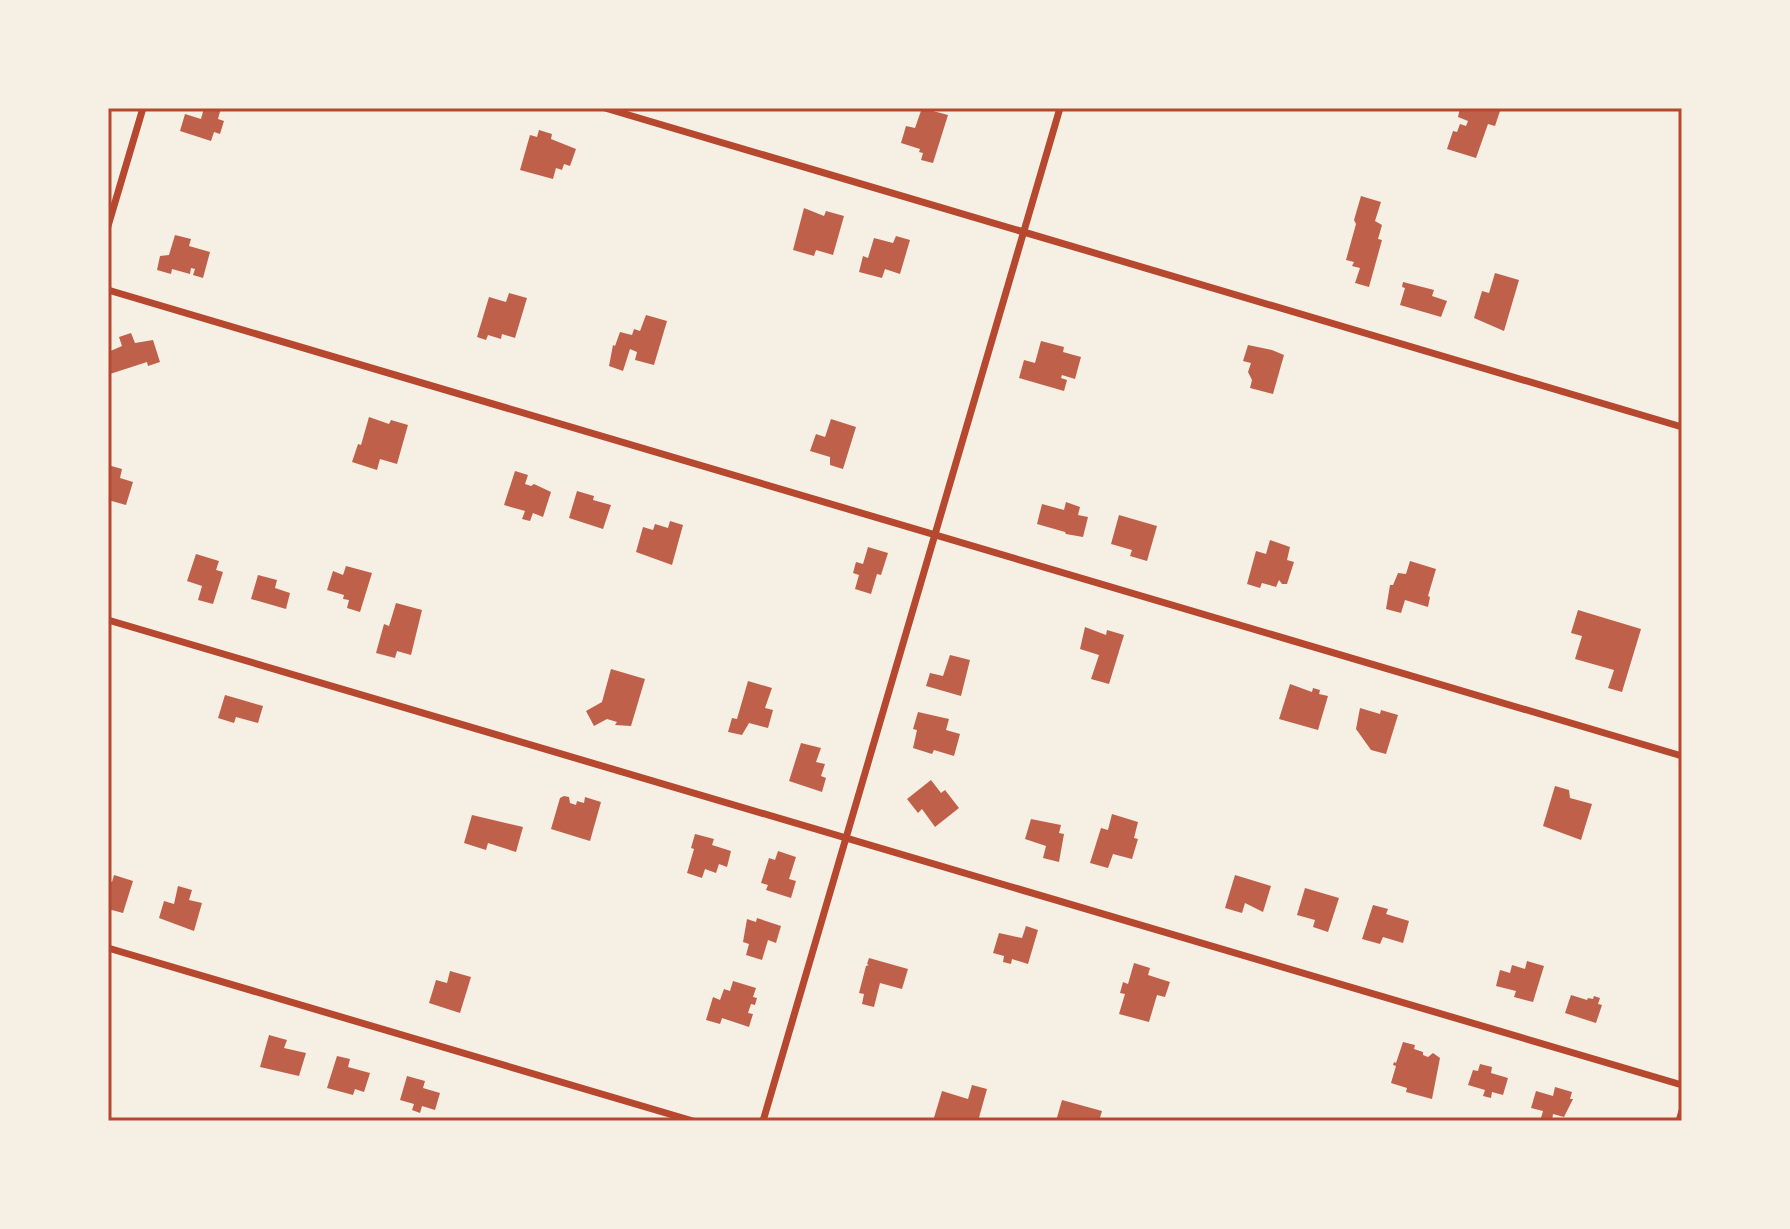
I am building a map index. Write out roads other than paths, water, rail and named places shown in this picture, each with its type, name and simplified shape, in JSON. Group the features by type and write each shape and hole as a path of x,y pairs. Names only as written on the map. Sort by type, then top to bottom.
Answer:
{"street":[{"path":"108,226 143,108"},
{"path":"605,108 1682,427"},
{"path":"763,1121 1060,108"},
{"path":"108,290 1682,756"},
{"path":"108,620 1682,1085"},
{"path":"108,948 693,1121"},
{"path":"1679,1121 1682,1111"}]}
